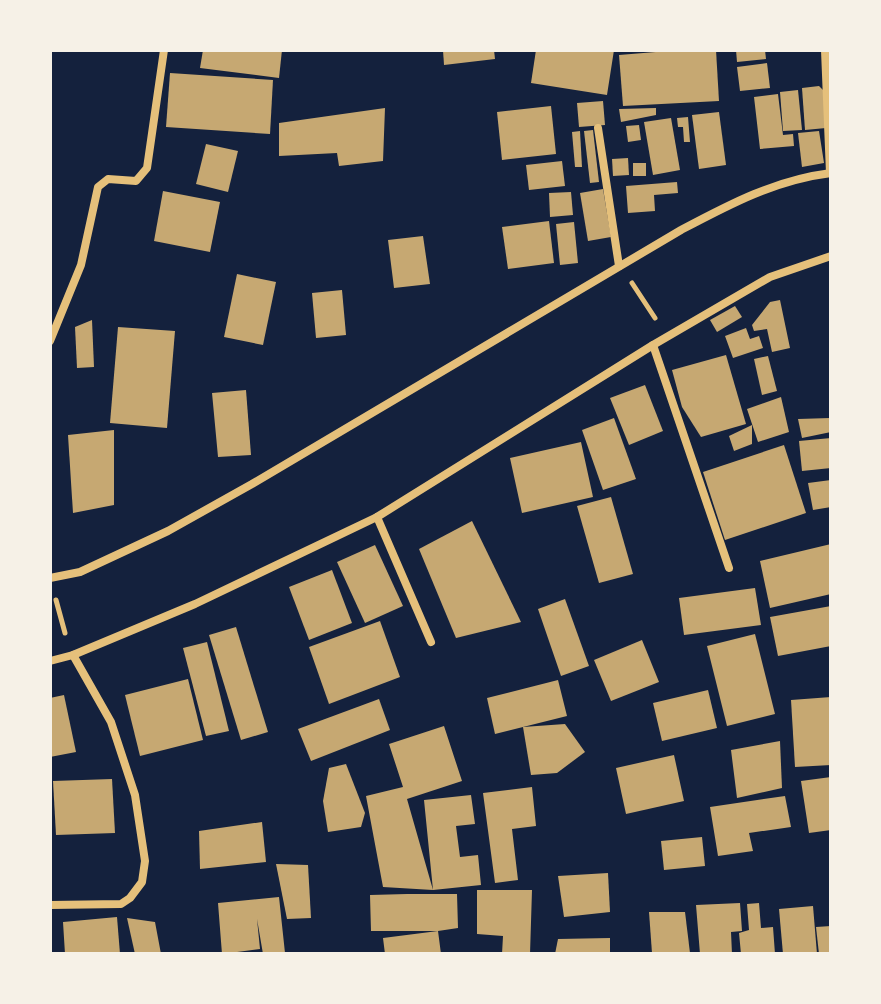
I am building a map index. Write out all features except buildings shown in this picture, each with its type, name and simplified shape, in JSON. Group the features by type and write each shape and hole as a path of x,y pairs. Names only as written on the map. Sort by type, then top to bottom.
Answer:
{"street":[{"path":"50,341 81,265 98,187 108,179 136,181 147,168 164,50"},
{"path":"50,578 80,572 168,531 681,230 763,188 797,177 831,173 825,50"},
{"path":"598,128 619,266"},
{"path":"50,661 73,655 195,604 377,517 653,345 770,277 831,256"},
{"path":"653,345 729,568"},
{"path":"377,517 431,642"},
{"path":"50,905 121,904 142,882 145,861 135,795 111,722 73,655"}],"path":[{"path":"627,275 656,319"},
{"path":"56,599 65,631"}]}
